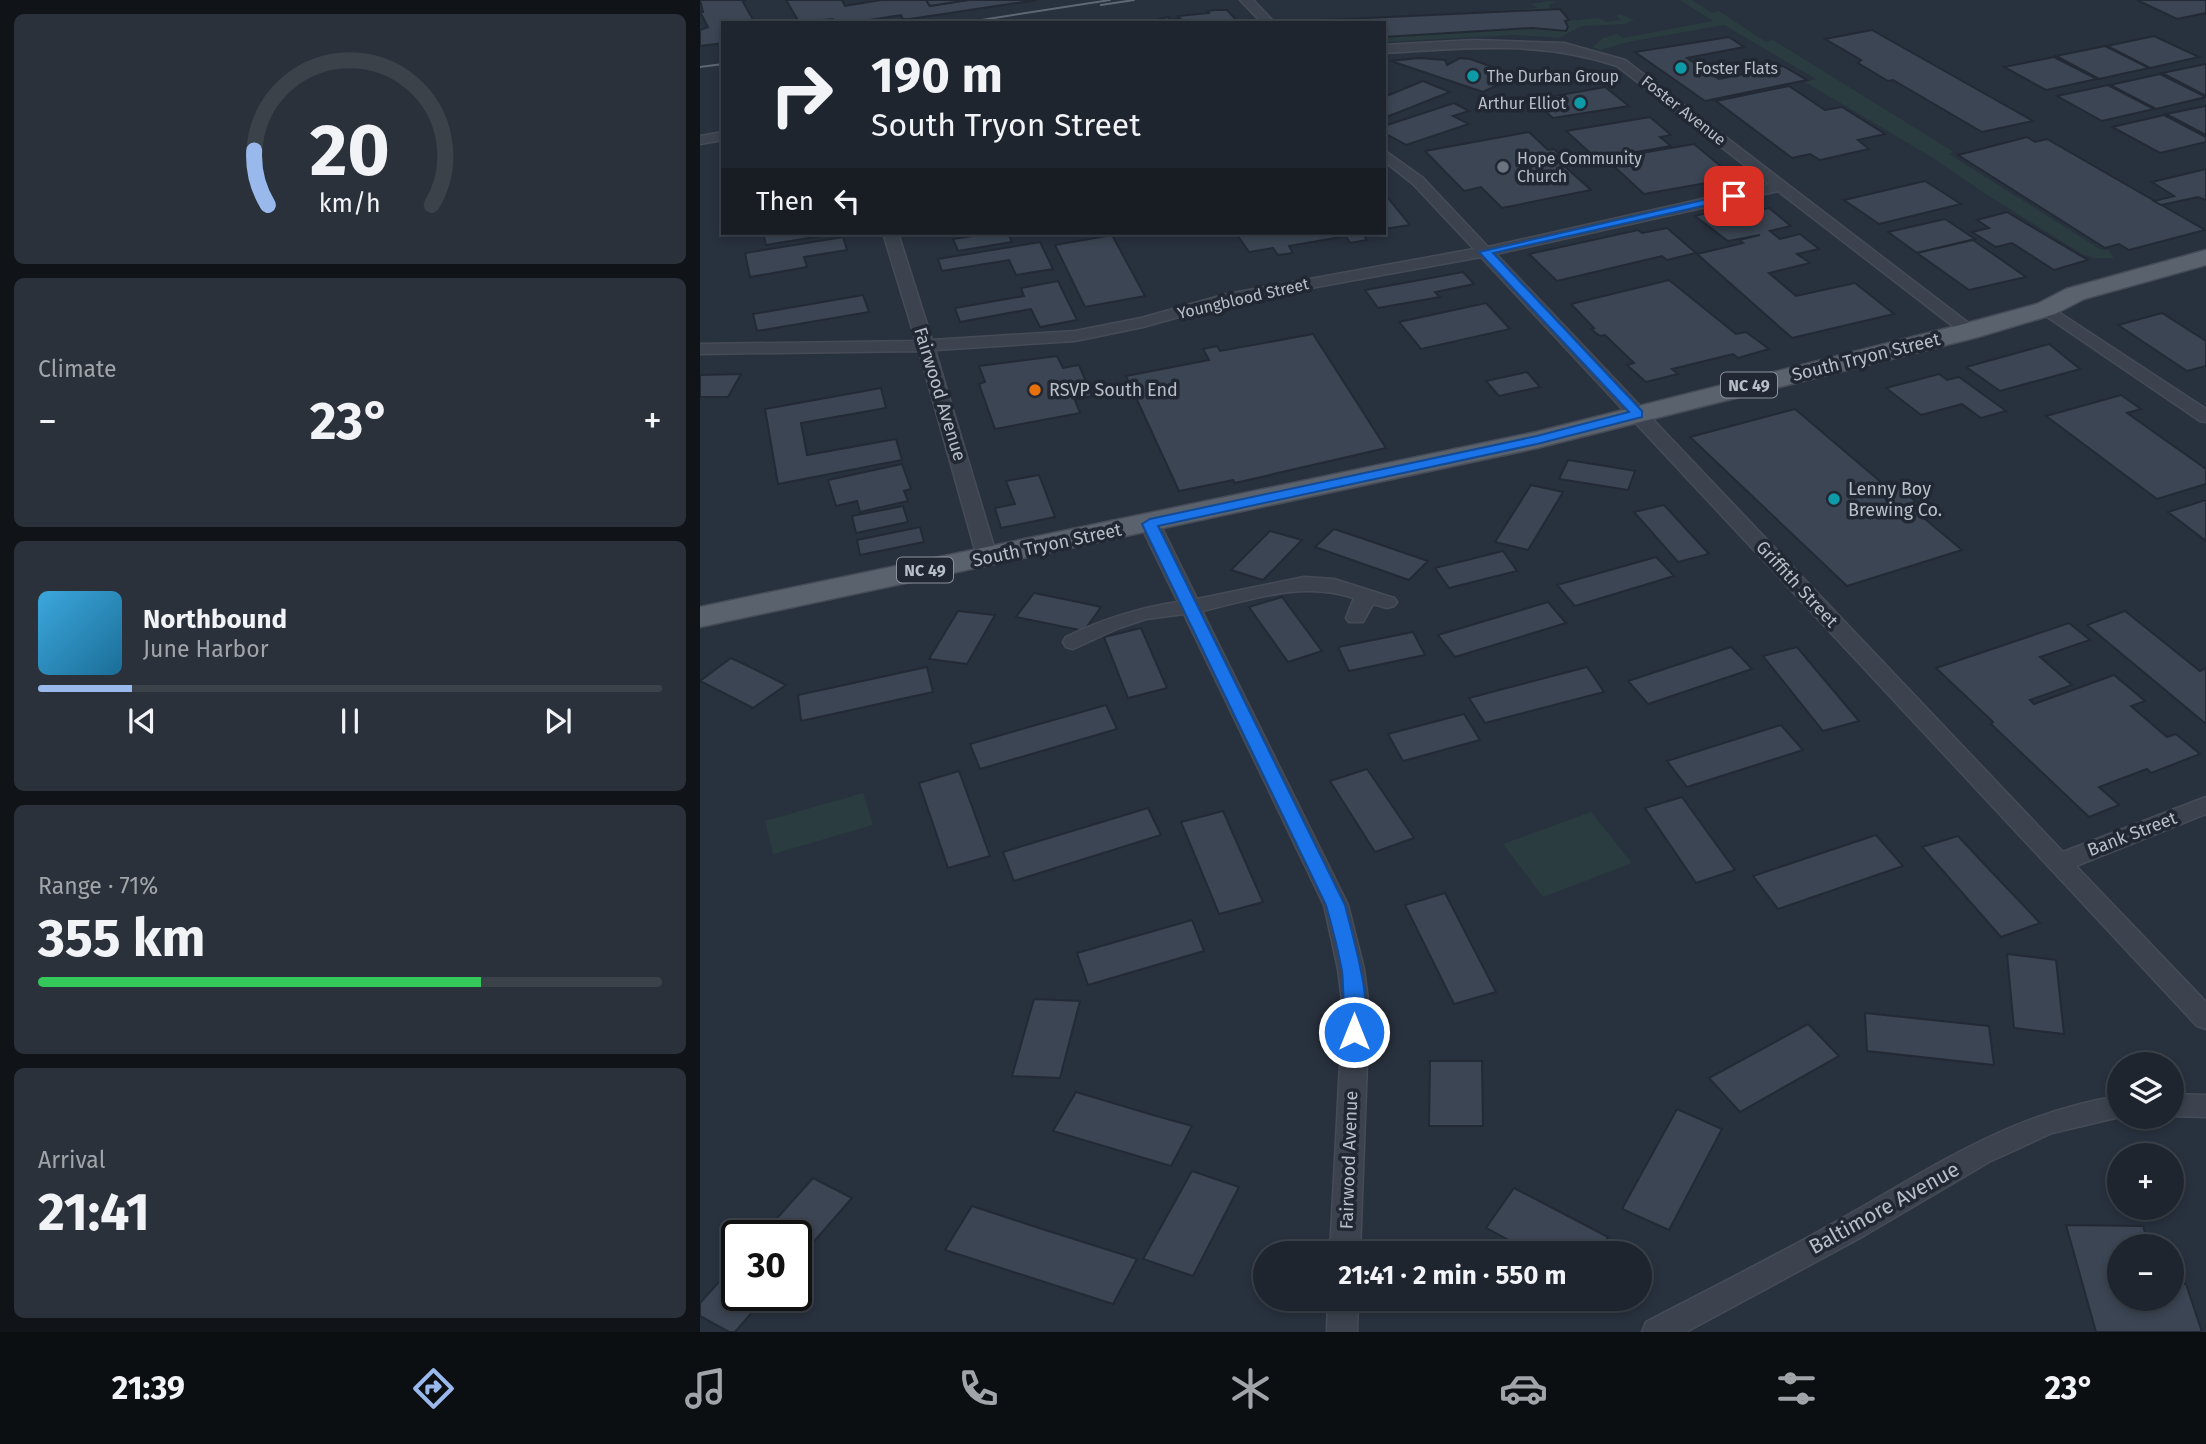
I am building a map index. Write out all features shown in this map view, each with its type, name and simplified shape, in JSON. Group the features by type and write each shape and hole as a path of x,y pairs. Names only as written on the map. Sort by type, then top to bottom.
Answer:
{"main road":[{"name":"South Tryon Street","path":"700,617 1150,524 1537,440 1969,331 2046,309 2074,294 2206,257"},
{"name":"South Tryon Street","path":"2046,309 2092,308 2206,277"}],"street":[{"path":"1246,0 1267,21"},
{"name":"Foster Avenue","path":"1386,48 1531,43 1569,47 1609,58 1633,70 1969,331"},
{"path":"700,140 721,136"},
{"name":"Griffith Street","path":"1386,156 1418,181 2206,1019"},
{"name":"Youngblood Street","path":"700,349 925,346 1043,340 1105,331 1227,299 1485,252 1780,186"},
{"name":"Fairwood Avenue","path":"891,235 956,443 987,557"},
{"path":"2046,309 2206,417"},
{"name":"Fairwood Avenue","path":"1150,524 1336,905 1351,969 1356,1008 1346,1241"},
{"path":"1073,642 1112,623 1144,613 1190,607 1304,583 1334,584 1387,602"},
{"path":"1356,618 1365,600 1362,593"},
{"name":"Bank Street","path":"2059,863 2206,805"},
{"path":"2184,1105 2206,1106"},
{"name":"Baltimore Avenue","path":"1657,1332 2018,1133 2068,1116 2107,1109"},
{"path":"1342,1332 1343,1311"}],"shaded area":[{"path":"1680,0 1692,0 1712,13 1719,11 1766,42 1773,40 1954,152 1949,154 2100,249 2108,250 2114,258 2094,258 2082,254 1933,158 1805,82 1816,79 1724,25 1628,42 1600,50 1593,47 1603,38 1617,34 1623,38 1713,21"},
{"path":"1557,2 1548,5 1564,26 1567,25 1565,21 1599,18 1607,22 1621,20 1617,16 1620,14 1634,20 1625,24 1582,26 1559,38 1515,35 1386,42 1386,21 1327,21 1538,8 1531,4"},
{"path":"863,793 873,825 773,854 765,821"},
{"path":"1591,812 1632,863 1543,897 1503,844"}],"building":[{"path":"700,0 746,0 743,2 754,21 721,21 721,43 700,46 700,30 708,27 700,12 703,12"},
{"path":"786,0 842,0 845,6 881,0 926,0 930,6 968,0 1037,0 910,19 903,19 901,15 863,21 798,21"},
{"path":"926,0 968,0 930,6"},
{"path":"2137,0 2206,0 2206,13 2177,19"},
{"path":"1560,9 1569,20 1565,21 1568,27 1566,31 1532,28 1386,37 1386,21 1304,21"},
{"path":"1227,10 1237,21 1161,21 1159,19 1168,17 1170,20 1180,18 1178,16 1209,13 1207,11"},
{"path":"1872,30 2033,121 1982,132 1893,80 1888,81 1858,63 1861,60 1825,39"},
{"path":"2154,36 2199,57 2150,68 2107,46"},
{"name":"Foster Flats","path":"1729,37 1744,47 1687,58 1719,79 1783,66 1807,80 1705,101 1635,52"},
{"path":"2105,46 2149,68 2099,79 2056,56"},
{"path":"2054,57 2097,79 2046,90 2004,67"},
{"name":"The Durban Group","path":"1419,58 1445,60 1447,65 1460,58 1470,59 1515,77 1483,92 1391,61"},
{"path":"2206,64 2206,96 2162,73"},
{"path":"2160,74 2206,97 2156,109 2110,85"},
{"path":"1423,81 1450,92 1386,117 1386,96"},
{"path":"2108,85 2154,109 2102,121 2057,96"},
{"path":"1789,86 1825,110 1842,107 1885,134 1858,140 1869,149 1820,160 1810,154 1792,158 1716,101"},
{"name":"Arthur Elliot","path":"1605,87 1629,106 1553,118 1532,100"},
{"path":"1454,103 1469,111 1453,116 1469,124 1406,145 1386,134 1386,125"},
{"path":"2206,106 2206,135 2166,114"},
{"path":"2164,115 2206,137 2206,142 2160,153 2112,127"},
{"path":"1650,117 1671,135 1660,137 1671,146 1597,159 1566,131"},
{"name":"Hope Community Church","path":"1529,132 1548,150 1554,149 1560,155 1553,156 1591,190 1502,208 1481,187 1464,191 1425,151"},
{"path":"2027,137 2035,142 2047,139 2205,230 2129,250 2119,244 2105,248 1958,155"},
{"path":"1694,144 1735,178 1644,194 1606,159"},
{"path":"2206,169 2206,200 2198,197 2161,205 2154,201 2174,196 2152,182"},
{"path":"1925,181 1961,204 1879,224 1844,200"},
{"path":"1386,195 1410,225 1386,229"},
{"path":"1769,208 1791,226 1770,231 1780,239 1800,234 1819,249 1797,254 1810,263 1769,273 1796,296 1855,283 1894,314 1792,338 1697,254 1743,243 1739,240 1760,235 1728,241 1695,216 1706,213 1716,220"},
{"path":"2007,212 2088,260 2054,270 2012,243 1996,247 1972,232 1989,228 1977,220"},
{"path":"1945,219 1975,239 1917,253 1888,232"},
{"path":"1667,228 1696,253 1667,260 1662,256 1557,281 1529,254 1638,230 1642,233"},
{"path":"764,235 827,235 766,245"},
{"path":"978,235 1009,235 1012,242 958,251 953,239"},
{"path":"1112,235 1145,296 1085,307 1055,245"},
{"path":"1237,235 1363,235 1367,240 1350,243 1346,236 1289,246 1293,253 1278,255 1273,248 1249,252"},
{"path":"843,237 847,250 804,257 807,267 750,277 745,253"},
{"path":"1973,240 2026,277 1969,290 1917,253"},
{"path":"1040,242 1053,269 1016,275 1009,260 942,271 938,259"},
{"path":"1463,272 1474,284 1435,292 1440,297 1378,308 1365,290"},
{"path":"1669,280 1736,334 1746,332 1769,349 1738,358 1733,354 1672,369 1678,374 1646,382 1627,365 1634,363 1605,335 1600,336 1591,329 1594,328 1571,304"},
{"path":"1058,281 1077,320 1040,327 1031,309 960,322 955,308 1024,296 1021,288"},
{"path":"863,295 869,312 757,331 753,314"},
{"path":"1486,303 1510,329 1421,349 1399,322"},
{"path":"2162,313 2206,341 2206,366 2187,371 2118,325"},
{"path":"1313,334 1386,448 1235,483 1233,480 1179,491 1126,376 1209,360 1203,349 1217,346 1220,351"},
{"path":"2049,344 2080,369 2000,391 1966,367"},
{"name":"RSVP South End","path":"1057,356 1063,368 1079,365 1092,396 1075,400 1080,413 995,429 979,384 985,382 979,366"},
{"path":"1527,372 1540,387 1499,396 1486,381"},
{"path":"741,374 728,397 700,397 700,375"},
{"path":"1939,374 1947,380 1959,377 2006,411 1981,418 1962,404 1921,415 1886,388"},
{"path":"881,388 886,408 801,423 807,455 896,439 902,460 778,484 765,409"},
{"path":"2121,395 2141,409 2127,413 2206,469 2206,484 2157,499 2046,416"},
{"name":"Lenny Boy Brewing Co.","path":"1795,409 1882,483 1891,481 1932,515 1924,518 1962,550 1847,586 1690,437"},
{"path":"1568,460 1635,471 1628,490 1559,479"},
{"path":"902,464 911,489 904,491 908,501 860,512 857,501 836,506 828,480"},
{"path":"1039,475 1055,517 1001,528 995,508 1015,504 1006,481"},
{"path":"1531,485 1563,492 1528,550 1495,542"},
{"path":"2206,500 2206,541 2168,512"},
{"path":"1664,505 1709,554 1678,562 1634,512"},
{"path":"903,506 908,522 856,533 852,516"},
{"path":"920,527 924,542 860,555 857,540"},
{"path":"1334,529 1428,561 1409,580 1315,547"},
{"path":"1270,531 1302,540 1263,580 1231,570"},
{"path":"1503,551 1517,571 1449,588 1435,568"},
{"path":"1656,557 1674,576 1575,606 1557,585"},
{"path":"1034,593 1101,607 1084,631 1016,617"},
{"path":"1282,597 1322,651 1288,662 1249,607"},
{"path":"1548,602 1566,623 1455,657 1438,635"},
{"path":"958,611 995,615 967,664 929,659"},
{"path":"2125,611 2200,671 2206,668 2206,724 2087,625"},
{"path":"2069,623 2090,640 2040,657 2072,685 2030,700 2034,704 2114,675 2145,701 2131,706 2167,737 2176,734 2200,754 2151,773 2147,769 2099,787 2119,805 2089,817 1936,668"},
{"path":"1141,628 1167,688 1128,698 1104,637"},
{"path":"1413,632 1425,655 1349,671 1338,647"},
{"path":"1731,647 1752,669 1648,704 1628,681"},
{"path":"1797,647 1859,721 1823,731 1763,656"},
{"path":"731,658 786,685 753,708 700,681"},
{"path":"927,667 933,692 801,721 798,695"},
{"path":"1587,667 1604,692 1485,723 1469,698"},
{"path":"1106,705 1117,729 980,769 970,744"},
{"path":"1464,714 1480,740 1403,761 1388,734"},
{"path":"1781,725 1803,750 1687,787 1667,761"},
{"path":"1367,769 1414,838 1375,852 1330,781"},
{"path":"959,771 990,856 948,868 919,783"},
{"path":"1682,797 1735,870 1696,883 1645,808"},
{"path":"1148,808 1161,835 1014,881 1003,852"},
{"path":"1223,811 1263,902 1219,914 1181,822"},
{"path":"1876,835 1903,866 1778,909 1753,876"},
{"path":"1958,836 2040,923 2001,937 1922,847"},
{"path":"1445,893 1496,992 1454,1004 1405,905"},
{"path":"1192,920 1204,951 1088,985 1077,953"},
{"path":"2007,954 2056,960 2064,1034 2014,1028"},
{"path":"1034,999 1080,1001 1060,1078 1012,1076"},
{"path":"1865,1013 1989,1026 1994,1065 1867,1051"},
{"path":"1808,1024 1839,1056 1740,1112 1709,1078"},
{"path":"1430,1061 1482,1061 1483,1126 1429,1126"},
{"path":"1076,1092 1192,1126 1171,1166 1053,1131"},
{"path":"1677,1109 1722,1129 1669,1230 1622,1209"},
{"path":"1192,1171 1239,1187 1193,1276 1143,1259"},
{"path":"813,1178 852,1198 812,1244 812,1220 775,1220"},
{"path":"1514,1188 1608,1237 1606,1241 1510,1241 1486,1228"},
{"path":"972,1206 1137,1259 1113,1304 945,1250"},
{"path":"2066,1225 2143,1226 2145,1234 2107,1234 2107,1311 2184,1311 2186,1284 2202,1332 2096,1332"},
{"path":"721,1280 721,1311 753,1311 735,1332 729,1332 700,1316 700,1303"}],"tram line":[{"path":"975,21 1110,0"},
{"path":"1101,5 1134,0"},
{"path":"700,67 721,64"}],"place":[{"name":"Foster Flats","path":"1681,68"},
{"name":"The Durban Group","path":"1473,76"},
{"name":"Arthur Elliot","path":"1580,103"},
{"name":"Hope Community Church","path":"1503,167"},
{"name":"RSVP South End","path":"1035,390"},
{"name":"Lenny Boy Brewing Co.","path":"1834,499"}],"route":[{"path":"1354,1032 1356,1008 1351,969 1336,905 1150,524 1537,440 1638,414 1485,252 1734,196"}]}
